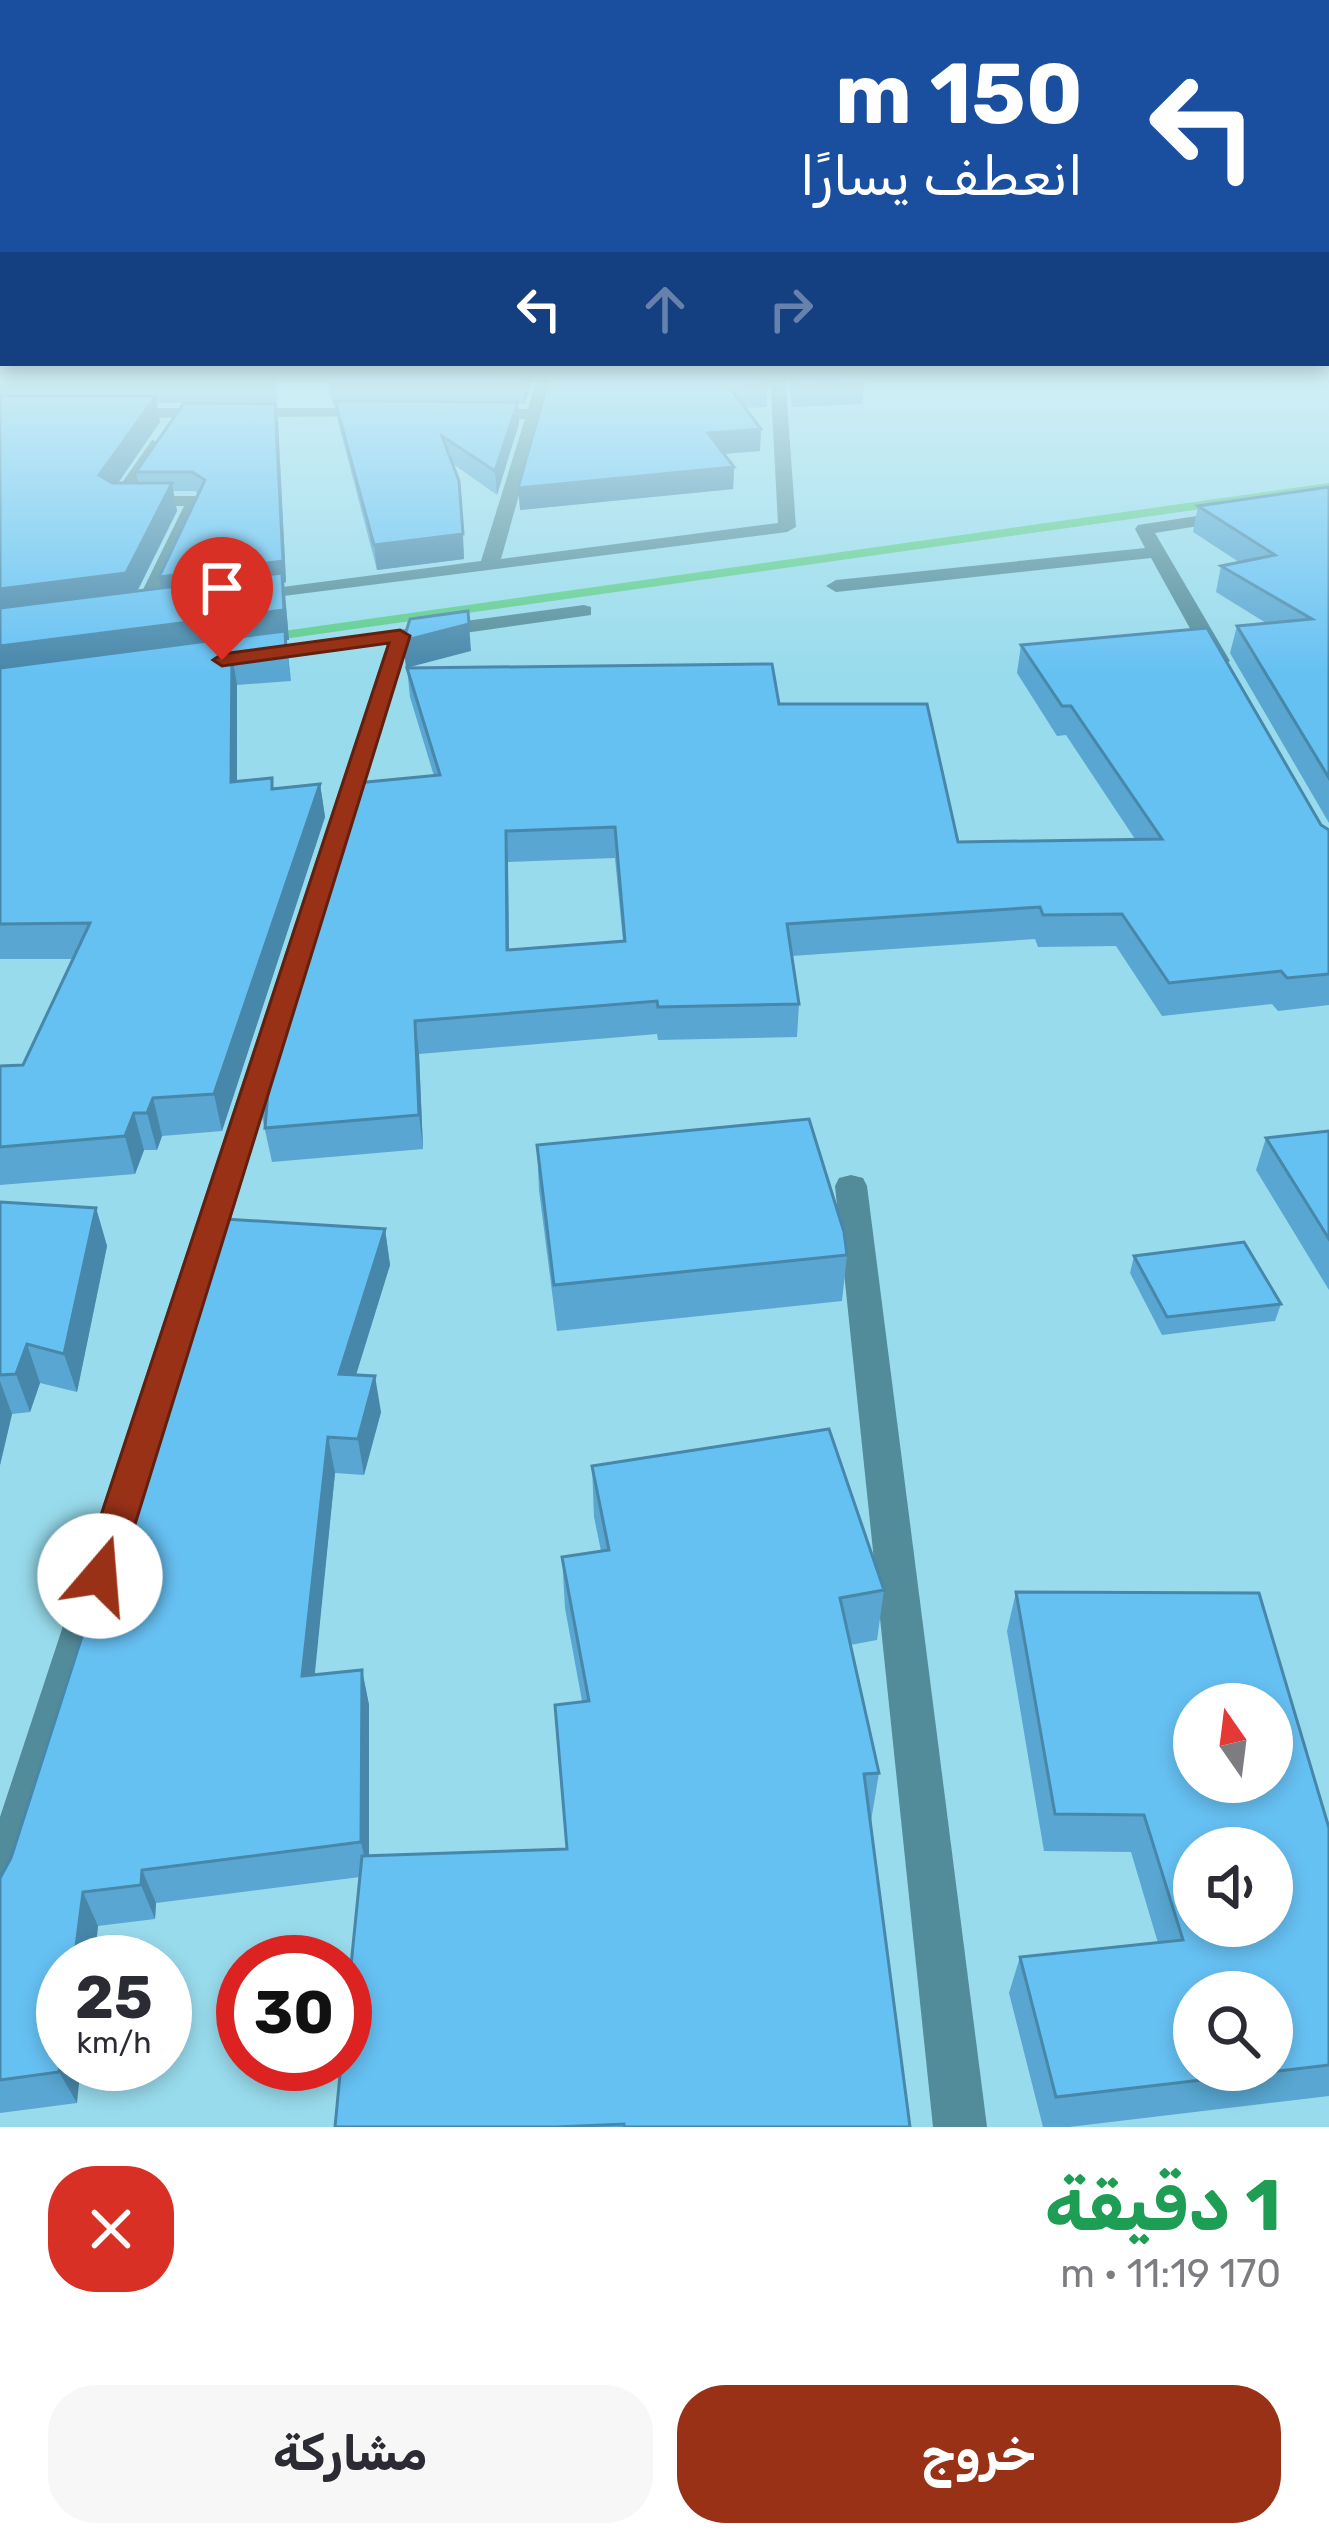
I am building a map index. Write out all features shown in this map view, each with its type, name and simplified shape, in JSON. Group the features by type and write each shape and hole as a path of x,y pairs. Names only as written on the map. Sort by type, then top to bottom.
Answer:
{"street":[{"path":"138,473 118,501 195,501 142,611"},
{"path":"489,566 518,473"},
{"path":"211,602 788,526 784,473"},
{"path":"1226,673 1144,529 1259,512"},
{"path":"836,586 1157,552"},
{"path":"118,615 165,608"},
{"path":"236,658 584,611"},
{"path":"0,1890 400,636"},
{"path":"851,1186 960,2127"}],"building":[{"path":"0,473 100,473 112,483 172,483 126,573 0,589"},
{"path":"194,473 279,473 283,561 159,577 205,480"},
{"path":"355,473 456,473 463,534 374,545"},
{"path":"522,473 670,473 518,488"},
{"path":"1329,487 1329,778 1237,626 1312,619 1221,566 1275,555 1198,506"},
{"path":"282,573 284,610 0,646 0,608"},
{"path":"468,611 469,624 403,641 410,619"},
{"path":"1207,628 1321,825 1329,830 1329,974 1287,978 1281,971 1169,983 1122,914 1043,915 1040,907 787,924 799,1004 658,1007 657,1001 415,1021 419,1115 265,1128 268,1092 257,1093 357,783 440,775 407,668 772,664 779,704 927,704 958,842 1162,839 1071,706 1062,706 1021,645","holes":["615,827 625,941 507,950 506,831"]},
{"path":"285,631 286,650 232,654 231,782 272,778 272,789 320,784 214,1094 153,1098 147,1113 134,1113 125,1136 0,1147 0,1066 23,1065 90,923 0,924 0,668"},
{"path":"809,1119 847,1255 554,1285 537,1145"},
{"path":"1329,1131 1329,1239 1266,1138"},
{"path":"0,1202 96,1208 64,1354 27,1344 16,1374 0,1375"},
{"path":"225,1219 385,1229 339,1374 375,1376 358,1439 328,1437 302,1676 362,1670 361,1842 142,1870 141,1885 83,1892 77,1935 36,1935 36,2075 0,2080 0,1878 11,1858 109,1552 120,1551 138,1462 191,1299"},
{"path":"1244,1242 1281,1304 1167,1317 1134,1256"},
{"path":"829,1429 884,1590 840,1598 879,1773 864,1774 910,2127 335,2127 338,2091 372,2091 372,1935 354,1935 362,1856 567,1849 555,1705 589,1701 562,1557 609,1550 592,1466"},
{"path":"1016,1592 1259,1593 1286,1683 1173,1683 1173,1803 1293,1803 1293,1707 1329,1828 1329,2065 1293,2069 1293,1971 1173,1971 1173,2083 1056,2097 1020,1957 1173,1941 1173,1947 1293,1947 1293,1827 1173,1827 1173,1908 1144,1815 1055,1814"}],"waterway":[{"path":"262,638 1329,487"}],"route":[{"path":"100,1576 400,636 222,660"}]}
